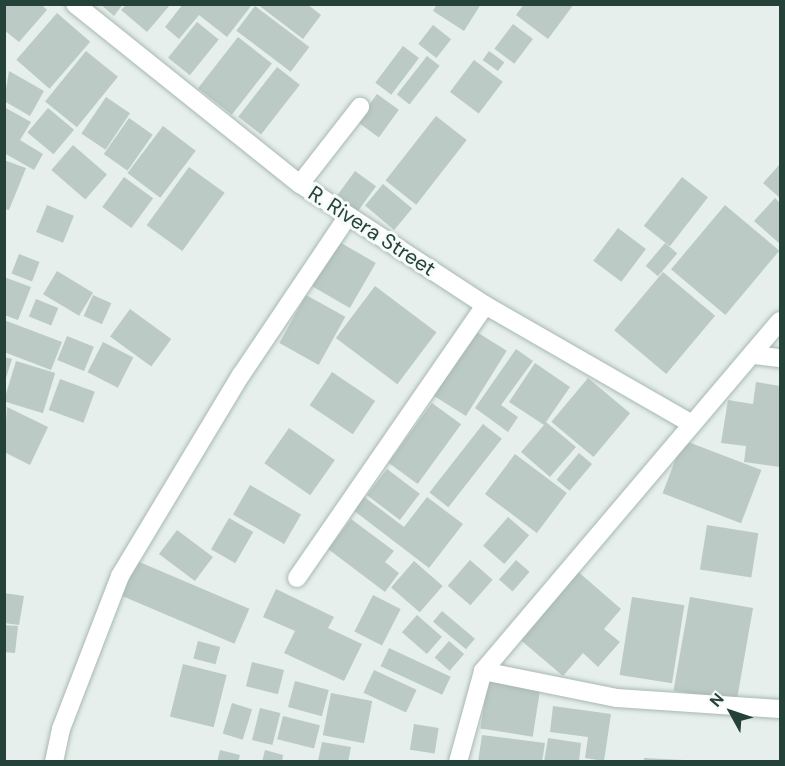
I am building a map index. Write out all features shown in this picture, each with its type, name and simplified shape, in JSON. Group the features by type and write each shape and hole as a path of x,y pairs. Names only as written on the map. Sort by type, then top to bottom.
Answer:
{"street":[{"name":"R. Rivera Street","path":"75,4 300,184 485,305 692,424"},
{"path":"300,184 360,107"},
{"path":"54,762 61,729 120,576 241,375 348,216"},
{"path":"297,578 485,305"},
{"path":"458,762 483,671 692,424 754,355 780,321"},
{"path":"754,355 780,358"},
{"path":"483,671 617,698 780,709"}],"building":[{"path":"4,4 41,4 47,10 19,42 4,30"},
{"path":"100,4 123,4 114,16"},
{"path":"183,4 249,4 251,6 227,37 199,15 179,39 165,27"},
{"path":"257,4 307,4 321,15 303,39"},
{"path":"437,4 481,4 464,31 433,11"},
{"path":"524,4 574,4 548,39 516,15"},
{"path":"126,5 170,5 147,32 121,10"},
{"path":"255,6 309,47 291,72 236,31"},
{"path":"57,13 90,42 50,89 16,60"},
{"path":"197,22 219,40 190,75 168,58"},
{"path":"513,24 533,39 514,64 494,49"},
{"path":"433,25 451,39 436,58 418,44"},
{"path":"238,37 272,63 232,115 198,88"},
{"path":"403,46 419,58 391,95 375,83"},
{"path":"86,51 118,77 77,127 45,102"},
{"path":"489,51 504,62 498,71 483,60"},
{"path":"427,56 440,66 409,104 397,95"},
{"path":"474,60 503,82 479,114 450,92"},
{"path":"277,67 300,85 261,134 238,117"},
{"path":"9,71 44,91 30,116 4,101"},
{"path":"377,94 399,110 379,137 357,122"},
{"path":"106,97 130,113 105,150 81,133"},
{"path":"4,107 31,122 20,140 43,154 34,170 4,153"},
{"path":"48,108 74,130 53,154 27,133"},
{"path":"436,116 467,140 416,205 386,181"},
{"path":"129,118 153,135 128,171 104,154"},
{"path":"163,126 196,151 160,198 127,173"},
{"path":"73,145 107,175 85,199 51,170"},
{"path":"4,160 26,168 9,210 4,209"},
{"path":"780,164 780,198 763,183"},
{"path":"189,167 225,193 182,251 147,225"},
{"path":"355,171 376,186 358,211 337,196"},
{"path":"124,177 153,198 131,228 102,207"},
{"path":"682,177 708,197 670,246 644,226"},
{"path":"383,184 412,208 394,230 365,205"},
{"path":"775,198 780,203 780,244 754,221"},
{"path":"47,205 74,216 63,243 36,232"},
{"path":"725,205 779,251 725,315 671,269"},
{"path":"618,228 646,249 621,282 593,261"},
{"path":"336,240 376,263 350,308 310,285"},
{"path":"665,243 677,253 658,276 646,266"},
{"path":"19,254 40,262 32,281 11,274"},
{"path":"57,271 93,293 79,316 43,294"},
{"path":"663,272 715,316 666,374 614,330"},
{"path":"4,277 31,287 18,320 4,315"},
{"path":"375,286 436,332 397,384 336,338"},
{"path":"93,295 111,303 102,324 84,316"},
{"path":"306,295 345,317 319,365 279,343"},
{"path":"36,299 58,308 51,326 29,317"},
{"path":"130,309 171,339 151,366 110,337"},
{"path":"4,320 62,342 51,370 4,352"},
{"path":"472,329 507,351 466,416 431,394"},
{"path":"67,336 94,347 84,371 57,360"},
{"path":"103,342 133,357 118,388 88,372"},
{"path":"516,349 533,361 501,405 518,417 508,432 475,408"},
{"path":"4,357 12,359 5,381 4,381"},
{"path":"16,361 55,373 43,413 4,401"},
{"path":"535,363 570,387 546,422 576,447 550,477 521,452 544,425 509,402"},
{"path":"332,372 375,401 353,434 310,405"},
{"path":"588,378 630,413 593,457 551,422"},
{"path":"60,379 95,392 83,423 49,410"},
{"path":"756,382 780,386 780,467 744,462 746,446 721,443 728,400 753,404"},
{"path":"432,403 461,424 418,484 389,463"},
{"path":"7,407 48,427 30,465 4,452"},
{"path":"483,424 502,439 448,507 429,493"},
{"path":"289,428 335,460 310,495 264,463"},
{"path":"683,440 761,470 741,523 663,493"},
{"path":"579,453 592,464 570,491 557,480"},
{"path":"515,454 567,493 537,533 485,494"},
{"path":"387,469 420,494 400,520 367,495"},
{"path":"250,485 301,514 284,544 233,514"},
{"path":"363,496 404,527 427,497 463,524 429,568 353,510"},
{"path":"508,517 529,535 504,564 483,546"},
{"path":"229,518 253,532 235,563 211,549"},
{"path":"351,519 394,551 385,562 399,573 385,592 328,549"},
{"path":"707,525 758,533 751,578 700,569"},
{"path":"177,530 213,557 195,581 159,554"},
{"path":"470,560 493,580 470,605 448,586"},
{"path":"516,560 530,572 513,591 499,580"},
{"path":"137,561 249,609 234,644 122,596"},
{"path":"414,561 443,586 420,612 391,587"},
{"path":"575,569 621,609 604,629 620,642 598,667 583,653 563,676 517,637"},
{"path":"276,589 334,617 328,628 362,644 344,681 284,653 295,631 263,617"},
{"path":"4,593 24,596 19,625 4,623"},
{"path":"373,595 401,609 382,646 354,632"},
{"path":"632,597 684,605 672,683 620,675"},
{"path":"690,597 753,608 737,702 674,691"},
{"path":"442,611 475,639 466,649 433,622"},
{"path":"417,615 442,637 427,654 402,632"},
{"path":"4,625 18,626 15,653 4,652"},
{"path":"198,641 220,647 216,664 193,658"},
{"path":"449,641 464,654 450,671 435,658"},
{"path":"389,648 451,677 442,695 381,666"},
{"path":"252,662 284,670 278,694 246,686"},
{"path":"183,664 227,675 214,727 170,716"},
{"path":"374,670 417,690 406,713 363,693"},
{"path":"488,680 540,688 533,737 480,728"},
{"path":"295,681 329,690 322,716 288,707"},
{"path":"331,693 372,701 364,743 323,735"},
{"path":"232,703 252,709 243,740 223,734"},
{"path":"553,706 611,714 604,761 585,758 588,737 550,732"},
{"path":"260,708 280,713 272,745 252,740"},
{"path":"283,716 320,725 314,748 277,739"},
{"path":"414,724 439,728 435,754 410,750"},
{"path":"482,735 545,743 542,762 478,762"},
{"path":"548,738 581,743 579,762 544,762"},
{"path":"322,742 351,747 348,762 318,761"},
{"path":"220,750 240,755 238,762 217,762"},
{"path":"265,750 283,755 282,762 262,762"},
{"path":"644,758 684,760 684,762 644,762"}]}
